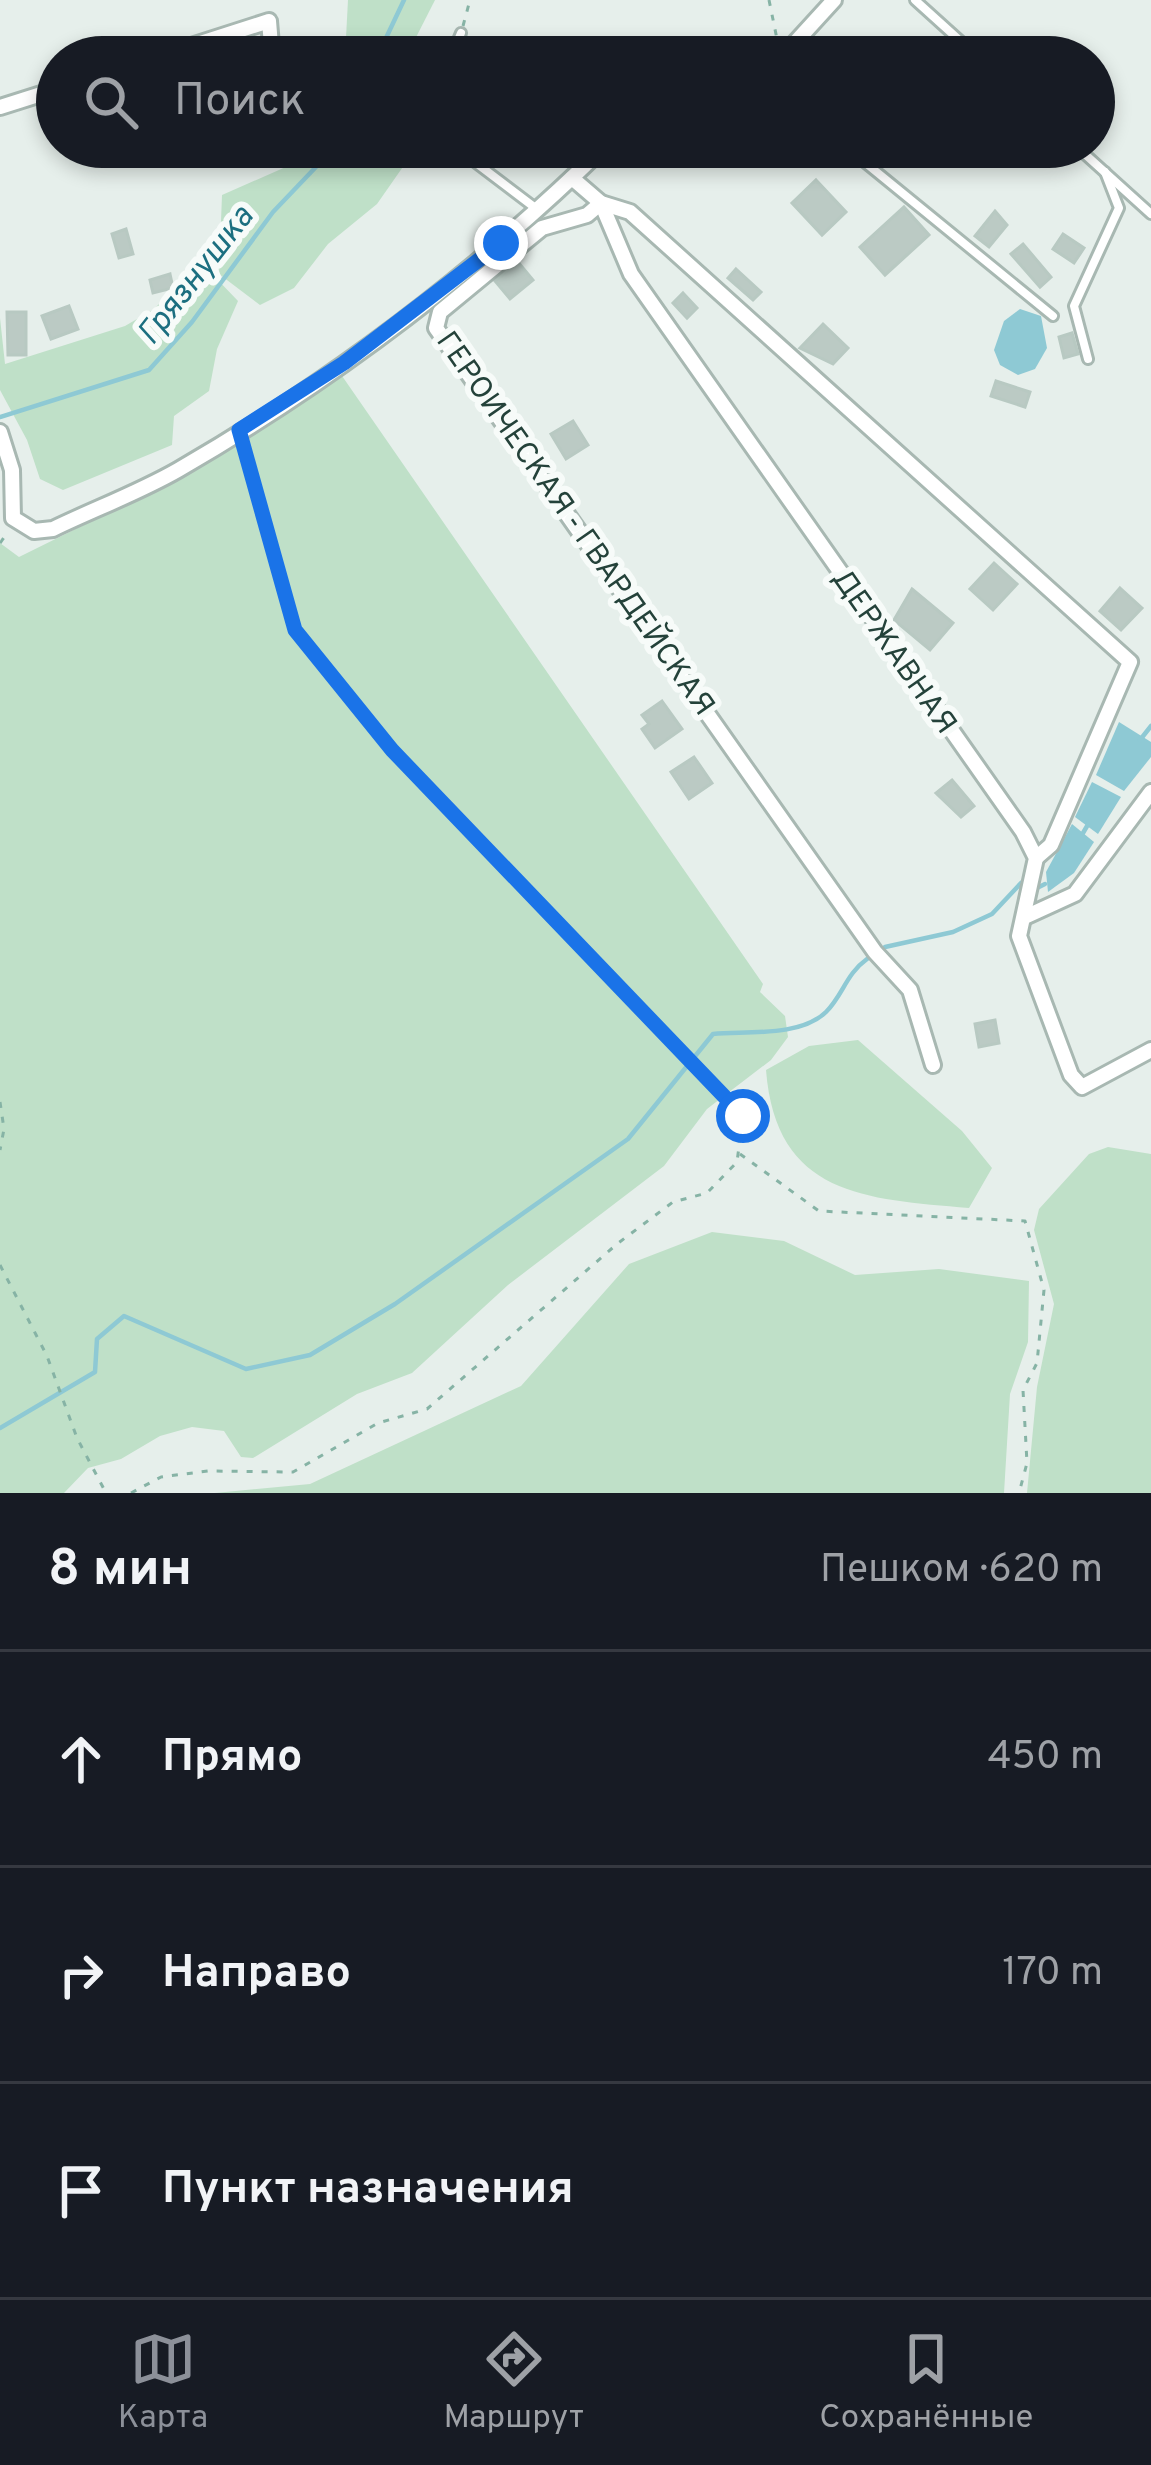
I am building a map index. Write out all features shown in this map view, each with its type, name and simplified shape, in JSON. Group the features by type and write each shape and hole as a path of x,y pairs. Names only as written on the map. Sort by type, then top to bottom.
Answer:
{"street":[{"path":"801,36 834,0"},
{"path":"222,36 269,21 270,36"},
{"path":"0,107 36,96"},
{"path":"2,435 12,470 13,518 34,531 52,529 176,471 360,351 539,211 582,168"},
{"name":"ДЕРЖАВНАЯ","path":"572,178 601,202 632,274 1036,858"},
{"path":"601,202 630,212 1130,662 1051,845 1036,858 1027,916 1019,935 1071,1075 1082,1087 1151,1050"},
{"name":"ГЕРОИЧЕСКАЯ - ГВАРДЕЙСКАЯ","path":"601,202 587,215 542,228 440,312 436,328 875,952 910,990 933,1065"},
{"path":"1027,916 1075,895 1151,792"}],"lane":[{"path":"915,0 955,36"},
{"path":"483,168 539,211"},
{"path":"872,168 1053,316"},
{"path":"1101,168 1151,214"},
{"path":"1088,359 1074,306 1119,208 1105,172"}],"path":[{"path":"461,33 470,0"},
{"path":"769,0 777,36"},
{"path":"131,1493 161,1477 208,1471 293,1472 378,1424 428,1409 617,1244 674,1202 707,1193 737,1162 743,1116 392,750 295,630 239,430"},
{"path":"0,543 8,532"},
{"path":"0,1102 0,1150"},
{"path":"739,1153 819,1211 1025,1221 1044,1290 1037,1363 1023,1390 1028,1463 1019,1493"},
{"path":"0,1265 3,1281 47,1356 77,1438 106,1493"}],"green space":[{"path":"348,0 435,0 417,36 346,36"},
{"path":"283,168 402,168 377,204 328,244 294,288 260,305 219,274 222,195"},
{"path":"213,250 213,275 238,301 217,349 209,391 174,416 172,445 63,490 40,479 27,440 0,390 0,318 5,364 125,326 154,309"},
{"path":"340,373 763,984 760,992 785,1016 788,1037 771,1060 707,1109 664,1166 508,1285 412,1373 357,1394 253,1458 241,1457 224,1431 192,1427 160,1436 121,1459 88,1468 64,1493 0,1493 0,543 19,557 187,474"},
{"path":"858,1040 962,1131 992,1168 969,1208 862,1194 807,1167 787,1143 773,1112 766,1070 809,1046"},
{"path":"1108,1147 1151,1154 1151,1493 1027,1493 1037,1387 1054,1304 1034,1230 1039,1209 1089,1154"},
{"path":"712,1232 784,1241 855,1275 939,1269 1029,1281 1028,1342 1010,1394 1004,1493 215,1493 310,1484 521,1386 629,1264"}],"water":[{"path":"1020,309 1041,316 1047,348 1035,369 1018,375 1000,365 994,350 1004,321"},
{"path":"1119,722 1151,742 1151,757 1124,791 1096,775"},
{"path":"1092,782 1121,797 1098,834 1075,817"},
{"path":"1072,824 1094,842 1074,873 1048,892 1046,872"}],"building":[{"path":"816,180 846,212 822,235 792,203"},
{"path":"904,207 929,235 885,275 860,247"},
{"path":"995,211 1007,225 989,247 975,236"},
{"path":"126,229 133,254 119,258 112,234"},
{"path":"1063,234 1084,248 1074,263 1053,249"},
{"path":"1023,244 1051,277 1040,287 1011,254"},
{"path":"518,262 533,280 510,299 495,281"},
{"path":"736,269 761,292 753,300 728,278"},
{"path":"170,274 173,288 153,293 150,280"},
{"path":"683,293 697,308 687,318 673,303"},
{"path":"69,306 78,329 51,339 42,316"},
{"path":"7,312 26,312 26,355 8,355"},
{"path":"823,324 848,348 833,364 800,348"},
{"path":"1072,333 1078,354 1064,358 1059,337"},
{"path":"996,381 1030,392 1025,407 991,396"},
{"path":"573,421 588,445 566,459 551,434"},
{"path":"994,563 1017,584 993,610 970,589"},
{"path":"1120,588 1142,608 1121,630 1100,611"},
{"path":"912,589 953,623 930,650 894,620"},
{"path":"662,701 682,729 655,748 642,729 649,724 642,715"},
{"path":"694,757 712,783 689,799 671,772"},
{"path":"952,780 974,806 961,817 936,793"},
{"path":"995,1020 999,1043 979,1047 975,1024"}],"waterway":[{"name":"Грязнушка","path":"387,36 404,0"},
{"name":"Грязнушка","path":"0,417 149,370 192,322 273,212 315,168"},
{"path":"1140,740 1151,726"},
{"path":"1083,833 1090,821"},
{"path":"885,947 953,932 992,914 1021,883"},
{"path":"1037,888 1045,884"},
{"path":"0,1428 95,1372 97,1339 124,1316 246,1369 310,1355 395,1304 628,1139 713,1034 773,1031 815,1020 867,959"}],"route":[{"path":"501,243 344,363 239,430 295,630 392,750 743,1116"}]}
